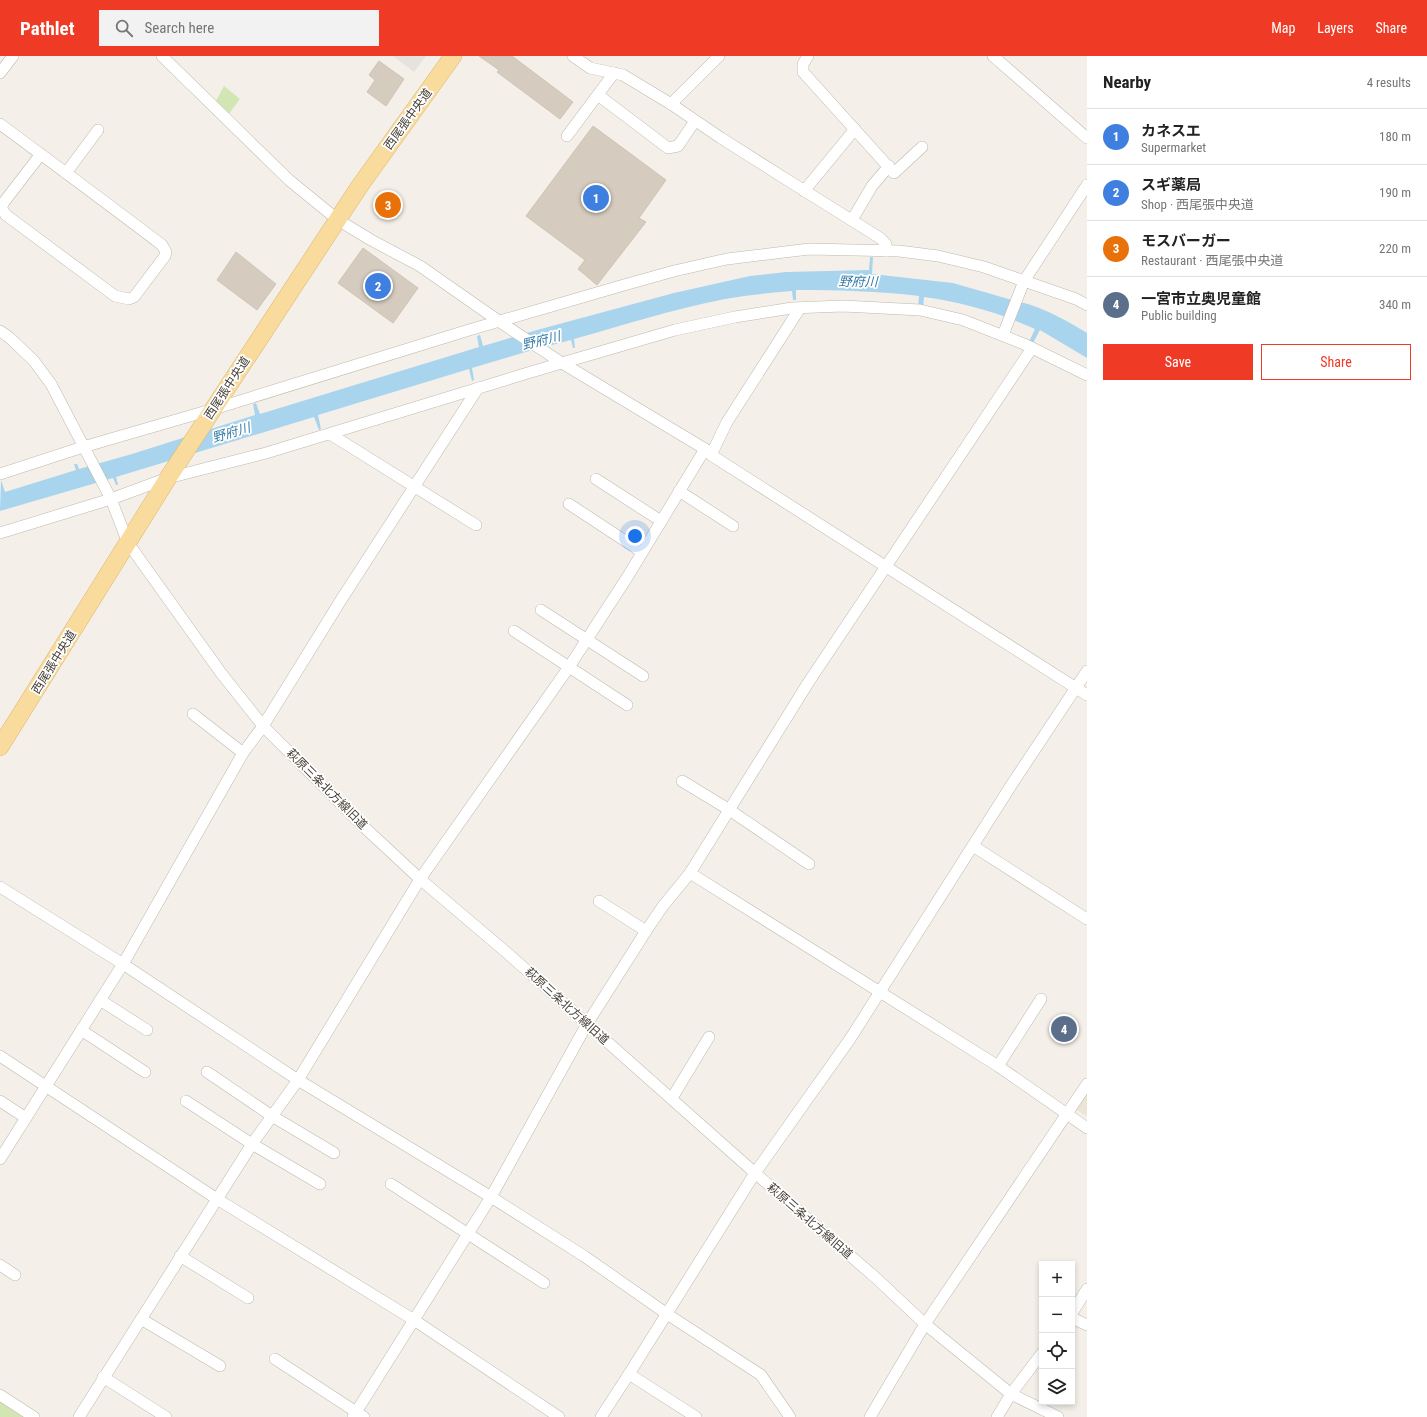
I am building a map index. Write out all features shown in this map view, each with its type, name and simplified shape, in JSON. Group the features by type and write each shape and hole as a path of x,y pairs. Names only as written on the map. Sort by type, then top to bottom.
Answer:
{"main road":[{"name":"西尾張中央道","path":"0,747 168,478 364,181 453,56"}],"street":[{"path":"0,73 13,56"},
{"path":"162,56 288,180 338,220 371,240 420,266 501,323 559,361 708,452 1087,696"},
{"path":"573,56 590,68 623,75 671,104 804,191 880,238 886,244 886,251"},
{"path":"671,104 719,56"},
{"path":"808,56 803,64 803,72 894,172 922,147"},
{"path":"993,56 1087,138"},
{"path":"567,136 614,73"},
{"path":"598,95 668,148 678,146 695,120"},
{"path":"0,124 41,154 162,245 165,249 165,256 134,297 129,299 115,296 6,215 1,208 41,154"},
{"path":"804,191 855,129"},
{"path":"66,173 98,130"},
{"path":"852,220 872,186 889,166"},
{"path":"1003,334 1023,283 1087,185"},
{"path":"0,474 653,277 727,259 809,249 899,251 938,256 984,267 1023,283 1076,299 1087,305"},
{"path":"0,533 168,478 266,453 330,434 559,361 675,330 736,317 800,308 843,306 920,310 963,320 1003,334 1087,375"},
{"path":"79,1417 252,1144 298,1080 420,878 587,640 679,491 708,452 800,308"},
{"name":"萩原三条北方線旧道","path":"0,331 10,338 34,361 47,378 110,497 128,543 221,673 263,726 363,826 420,878 876,1278 925,1324 1011,1394 1058,1417"},
{"path":"276,1359 358,1415 414,1320 491,1197 587,1024 663,906 690,873 728,809 808,683 1032,348"},
{"path":"0,1159 123,964 243,753 263,726 395,515 415,487 478,388"},
{"path":"330,434 476,525"},
{"path":"596,478 661,521"},
{"path":"679,491 732,526"},
{"path":"569,504 642,552"},
{"path":"541,610 643,676"},
{"path":"514,631 627,705"},
{"path":"600,1417 629,1374 755,1173 850,1039 1087,671"},
{"path":"193,714 243,753"},
{"path":"682,781 728,809 809,864"},
{"path":"973,846 1087,919"},
{"path":"690,873 998,1066 1087,1128"},
{"path":"0,887 123,964 298,1080 491,1197 584,1256 667,1314 761,1375 790,1417"},
{"path":"599,901 646,931"},
{"path":"998,1066 1041,999"},
{"path":"100,1000 147,1030"},
{"path":"81,1030 145,1072"},
{"path":"672,1098 709,1037"},
{"path":"0,1056 217,1199 414,1320 559,1417"},
{"path":"207,1072 272,1116 334,1153"},
{"path":"870,1417 925,1324 1087,1084"},
{"path":"0,1101 26,1118"},
{"path":"186,1101 252,1144 320,1184"},
{"path":"391,1184 544,1283"},
{"path":"180,1256 248,1298"},
{"path":"0,1265 15,1275"},
{"path":"1075,1308 1087,1289"},
{"path":"141,1319 220,1366"},
{"path":"1075,1319 1087,1325"},
{"path":"997,1417 1011,1394 1039,1357"},
{"path":"629,1374 696,1417"},
{"path":"103,1377 166,1417"},
{"path":"0,1396 34,1417"}],"shaded area":[{"path":"393,56 426,56 414,72"},
{"path":"1087,1094 1087,1116 1077,1110"}],"green space":[{"path":"224,86 240,99 228,115 216,101"},
{"path":"0,1401 25,1417 0,1417"}],"water":[{"name":"野府川","path":"870,257 873,257 872,274 953,283 1031,305 1052,314 1087,333 1087,358 1040,330 1033,343 1029,342 1035,329 981,309 938,299 924,297 923,308 918,307 919,296 904,294 796,290 796,300 793,300 792,291 742,296 687,308 574,339 575,348 573,348 571,340 472,368 474,380 472,381 469,369 318,415 321,429 319,430 314,417 116,477 118,485 116,485 113,478 0,511 1,480 5,492 76,470 74,464 77,464 79,469 132,454 255,415 253,404 256,403 260,414 479,347 477,336 480,335 483,346 674,293 750,276 786,272 869,270"}],"building":[{"path":"479,56 512,56 573,102 560,119 497,72 499,70"},
{"path":"379,61 404,79 386,106 367,92 375,80 369,75"},
{"path":"593,126 666,180 639,218 646,222 597,285 578,269 585,260 526,216"},
{"path":"363,248 418,288 393,323 338,283"},
{"path":"236,252 276,284 257,310 217,280"}],"place":[{"name":"カネスエ","path":"596,198"},
{"name":"モスバーガー","path":"388,205"},
{"name":"スギ薬局","path":"378,286"},
{"name":"一宮市立奥児童館","path":"1064,1029"}]}
